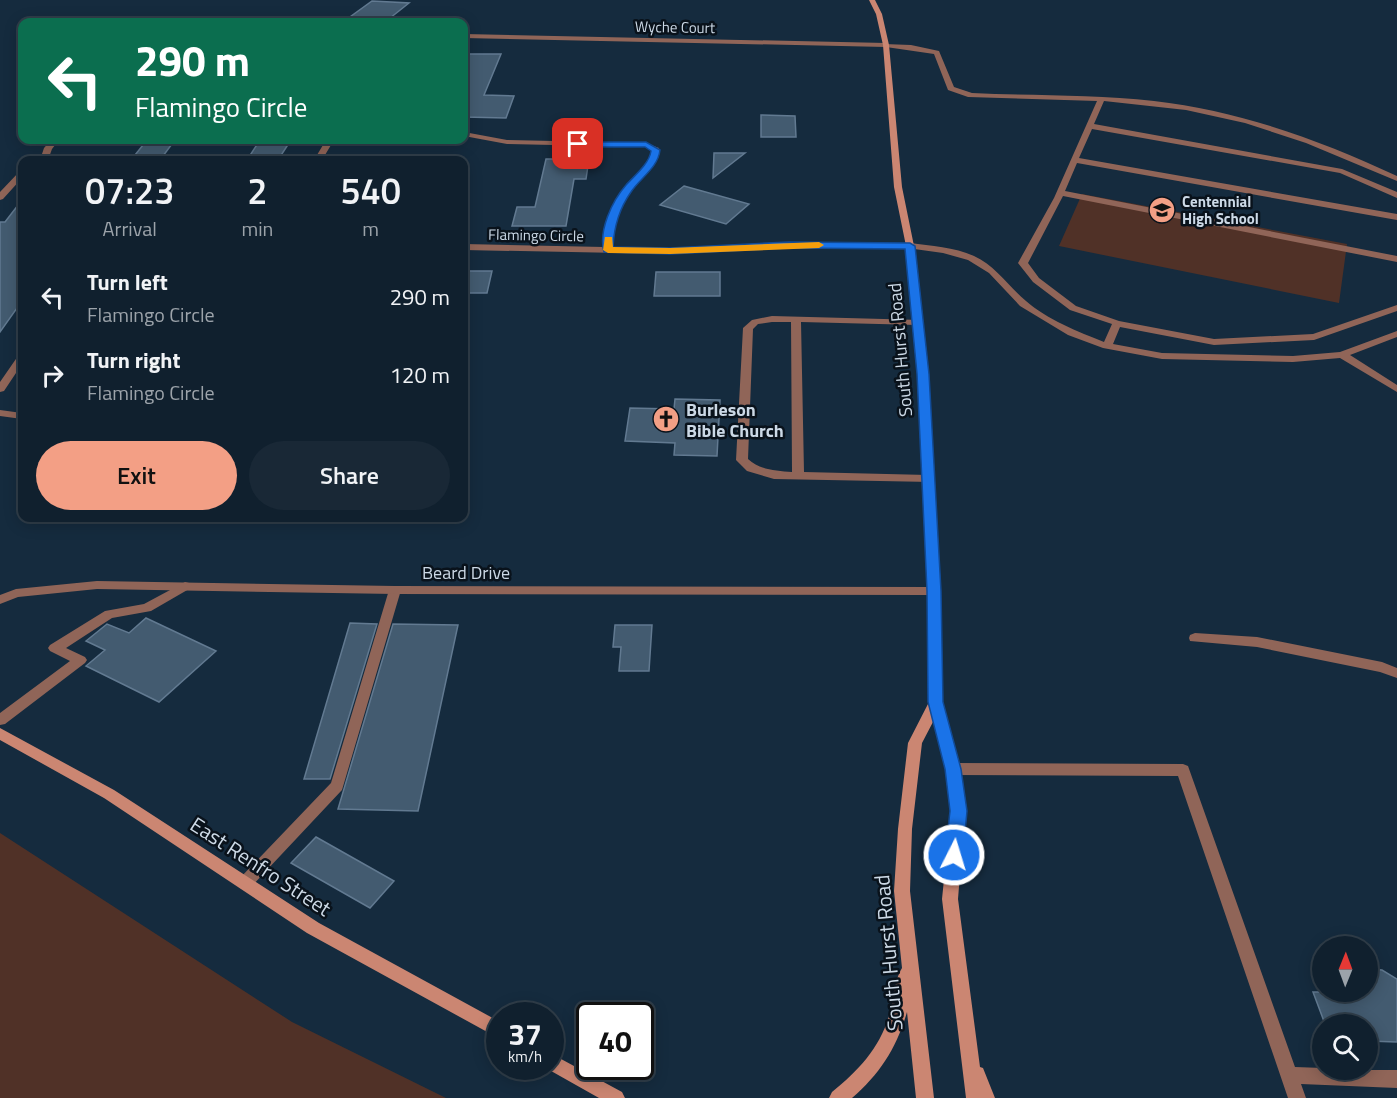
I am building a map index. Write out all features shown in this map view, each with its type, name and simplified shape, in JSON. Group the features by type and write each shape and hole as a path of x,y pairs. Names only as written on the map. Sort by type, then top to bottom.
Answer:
{"street":[{"name":"South Hurst Road","path":"872,0 879,14 886,45 898,187 910,246 918,322 934,591 936,702 953,769 958,811 950,899 975,1098"},
{"name":"Wyche Court","path":"468,36 911,47 937,52 951,88 971,95 1101,100"},
{"path":"1397,179 1319,146 1247,120 1153,103 1101,100 1061,193 1023,263 1036,280 1073,309 1118,323 1214,342 1314,337 1397,308"},
{"path":"1091,126 1341,171 1397,195"},
{"name":"Flamingo Circle","path":"468,135 507,142 646,145 656,150 655,159 627,190 616,209 609,228 608,250"},
{"path":"1075,160 1397,217"},
{"path":"1384,173 1397,166"},
{"path":"0,197 18,178"},
{"path":"1061,193 1397,258"},
{"name":"Flamingo Circle","path":"468,247 670,251 789,245 910,246 944,250 971,258 992,271 1023,304 1071,333 1107,346 1162,356 1293,359 1342,355 1397,334"},
{"path":"796,320 798,476"},
{"path":"918,322 796,320 755,322 748,328 742,460 751,468 774,475 928,479"},
{"path":"1107,346 1118,323"},
{"path":"1342,355 1397,390"},
{"path":"0,388 18,363"},
{"path":"0,413 18,415"},
{"name":"Beard Drive","path":"0,600 16,593 97,585 395,590 934,591"},
{"path":"0,720 80,660 55,648 109,614 147,608 185,586"},
{"path":"245,883 337,786 395,590"},
{"path":"1195,638 1257,642 1382,666 1397,673"},
{"name":"South Hurst Road","path":"925,1098 902,891 905,829 915,743 936,702"},
{"name":"East Renfro Street","path":"0,733 109,794 313,928 486,1023"},
{"path":"953,769 1183,770 1297,1098"},
{"path":"838,1098 863,1079 883,1053 896,1027 910,962"},
{"path":"969,1050 986,1098"},
{"path":"564,1068 616,1098"},
{"path":"1289,1076 1397,1079"}],"shaded area":[{"path":"1082,194 1347,244 1339,303 1059,246"},
{"path":"0,833 292,1022 446,1098 0,1098"}],"building":[{"path":"372,1 409,3 390,18 349,18"},
{"path":"468,54 501,54 484,95 514,96 506,118 468,117"},
{"path":"761,115 795,116 796,137 761,137"},
{"path":"144,144 172,144 163,156 134,156"},
{"path":"257,144 288,144 281,156 250,156"},
{"path":"714,153 745,153 713,178"},
{"path":"546,159 589,159 586,179 574,179 566,226 512,226 517,207 535,207"},
{"path":"684,186 749,204 726,224 660,205"},
{"path":"18,205 18,307 0,332 0,222 5,222"},
{"path":"468,271 492,271 487,293 468,293"},
{"path":"656,272 720,272 720,296 654,296"},
{"path":"675,399 720,400 717,456 674,455 675,443 625,441 630,408 674,409"},
{"path":"146,618 216,651 159,702 86,666 105,650 86,641 107,624 129,633"},
{"path":"350,623 377,624 330,779 304,779"},
{"path":"393,624 458,625 418,811 338,809"},
{"path":"615,625 652,625 649,671 619,671 621,647 613,647"},
{"path":"316,837 394,881 370,908 291,863"},
{"path":"1378,970 1397,979 1397,1042 1378,1041 1378,1014 1321,1014 1317,1002 1378,1002"}],"slow traffic":[{"path":"608,239 608,250 670,251 819,245"}],"place":[{"name":"Centennial High School","path":"1162,210"},
{"name":"Burleson Bible Church","path":"666,419"}],"route":[{"path":"578,144 646,145 656,150 655,159 627,190 616,209 609,228 608,250 670,251 789,245 910,246 923,374 934,591 936,702 953,769 958,811 954,855"}]}
